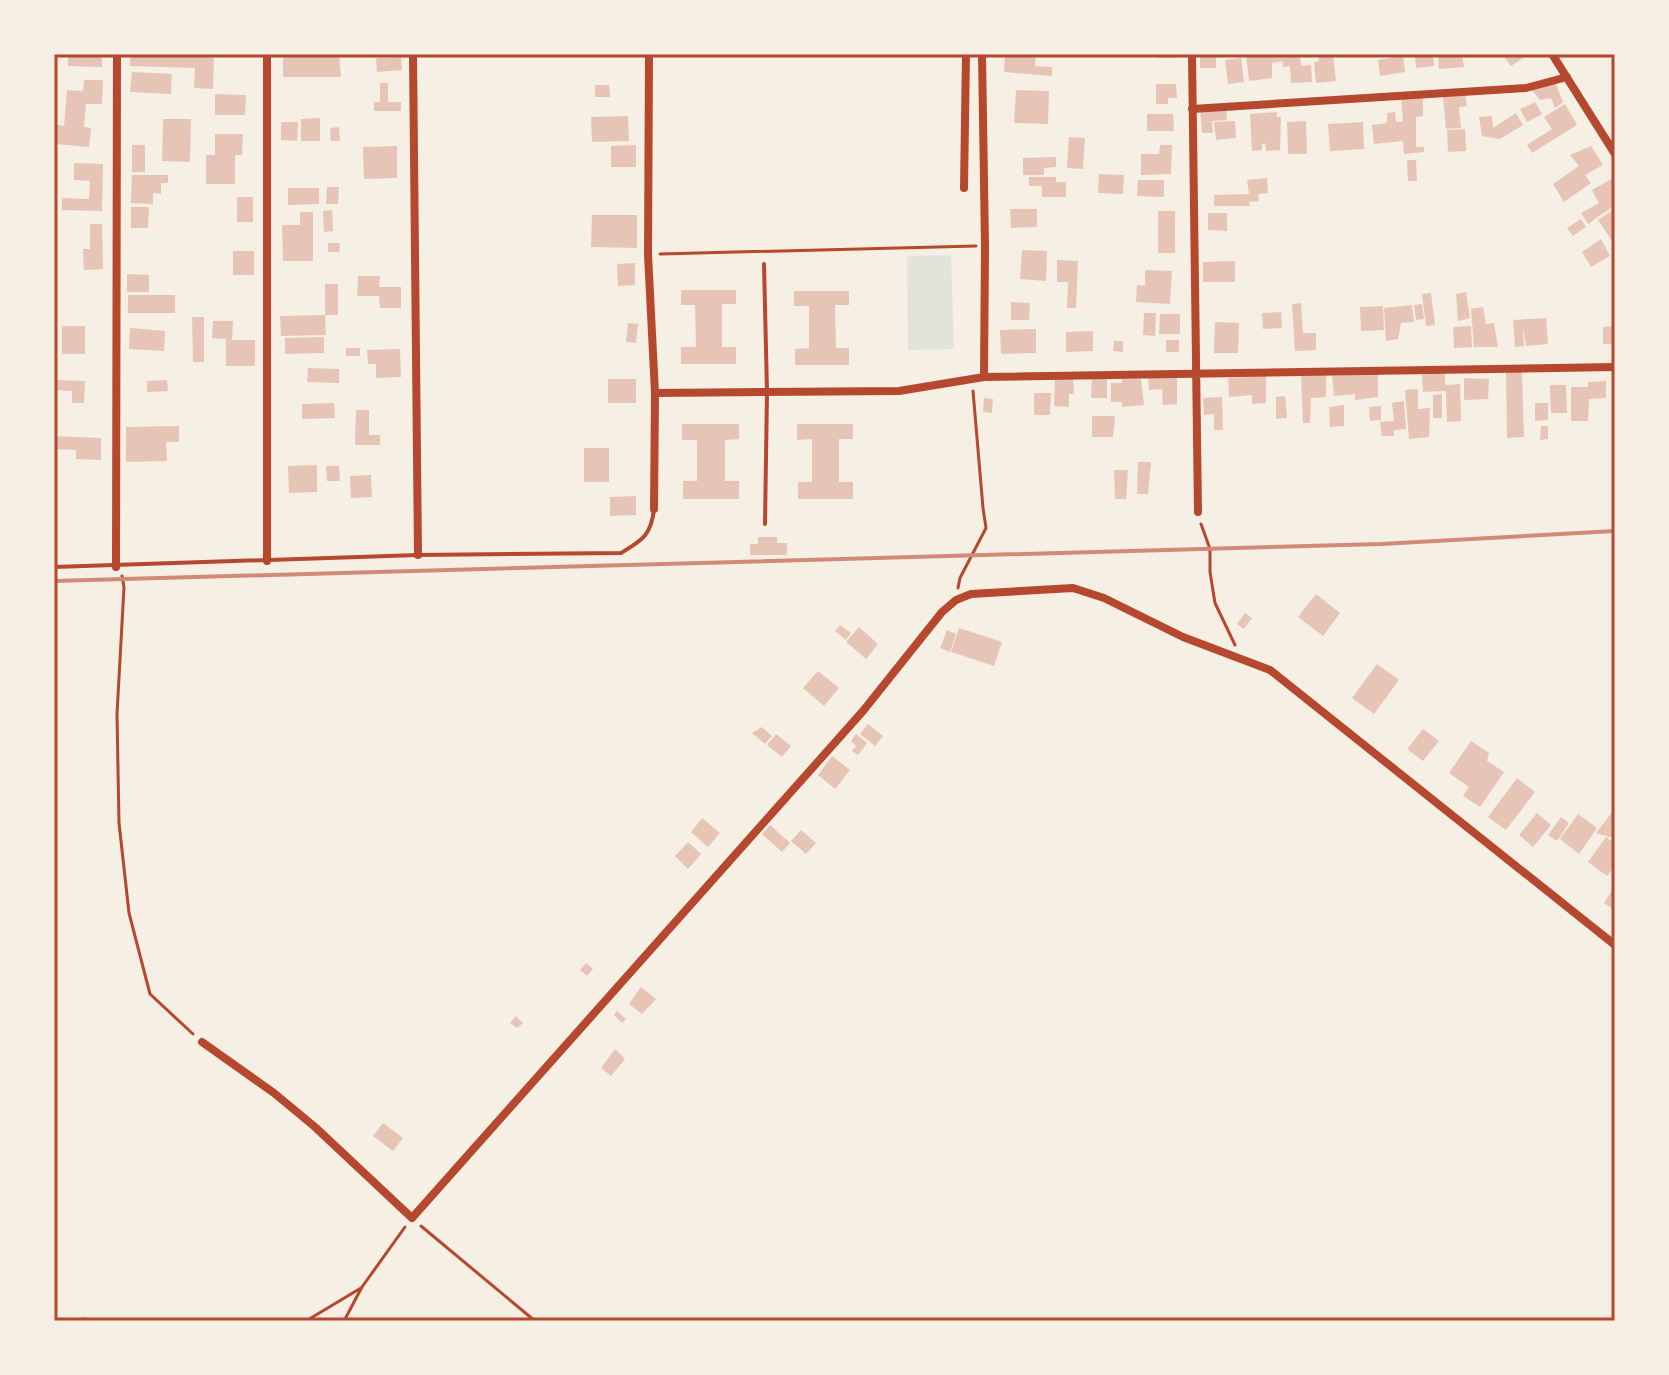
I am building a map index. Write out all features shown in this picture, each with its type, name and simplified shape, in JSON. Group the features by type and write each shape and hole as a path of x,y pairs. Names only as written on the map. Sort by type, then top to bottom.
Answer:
{"street":[{"path":"116,567 117,54"},
{"path":"267,54 267,561"},
{"path":"413,54 418,555"},
{"path":"649,54 648,254 655,393 654,509"},
{"path":"964,188 966,54"},
{"path":"982,54 984,377"},
{"path":"1192,54 1198,512"},
{"path":"1552,54 1615,154"},
{"path":"1192,109 1526,88 1567,77"},
{"path":"655,393 899,391 984,377 1615,367"},
{"path":"202,1042 274,1093 315,1127 412,1218 863,711 942,612 956,600 992,591 1073,588 1104,598 1183,637 1270,670 1615,945"}],"lane":[{"path":"764,264 767,392 765,524"},
{"path":"54,567 418,555 621,553 644,538 652,524 654,509"}],"path":[{"path":"648,254 985,246"},
{"path":"956,600 960,578 986,528 972,379"},
{"path":"1198,512 1210,549 1215,603 1243,658"},
{"path":"116,567 124,579 117,714 119,823 129,913 150,994 202,1042"},
{"path":"344,1321 362,1287 412,1218 535,1321"},
{"path":"306,1321 362,1287"},
{"path":"61,1321 105,1321"}],"shaded area":[{"path":"951,255 954,349 908,350 907,256"}],"building":[{"path":"68,54 102,54 102,67 68,66"},
{"path":"130,54 214,54 213,89 194,88 195,68 130,66"},
{"path":"283,54 339,54 341,77 283,77"},
{"path":"1005,54 1036,54 1035,66 1052,67 1052,76 1004,72"},
{"path":"1156,54 1177,54 1177,58 1155,58"},
{"path":"1246,54 1300,54 1301,66 1311,65 1312,82 1291,83 1290,66 1283,67 1283,61 1272,63 1272,78 1249,81"},
{"path":"1318,54 1333,54 1336,81 1316,83 1314,62 1319,61"},
{"path":"1433,54 1434,66 1416,68 1415,55"},
{"path":"1438,54 1462,54 1464,67 1439,69"},
{"path":"1502,54 1529,54 1511,66"},
{"path":"1200,56 1216,56 1216,68 1200,68"},
{"path":"1403,56 1405,72 1380,76 1378,60"},
{"path":"401,57 402,70 377,72 376,58"},
{"path":"1241,58 1244,82 1228,84 1225,60"},
{"path":"132,72 172,74 171,94 130,92"},
{"path":"84,80 103,80 102,104 86,104 84,127 91,128 89,147 56,144 57,125 64,126 67,90 83,91"},
{"path":"1555,82 1563,102 1555,108 1551,98 1540,100 1531,89"},
{"path":"380,83 388,83 388,102 401,102 401,111 374,111 374,102 380,102"},
{"path":"1156,84 1176,84 1177,98 1168,98 1168,104 1156,104"},
{"path":"595,85 609,85 610,97 595,97"},
{"path":"1016,90 1049,91 1048,124 1014,123"},
{"path":"215,94 246,95 245,115 215,115"},
{"path":"1465,95 1467,106 1459,107 1461,128 1446,129 1443,96"},
{"path":"1423,96 1423,116 1416,117 1416,147 1424,147 1424,152 1404,154 1403,141 1374,144 1372,125 1387,123 1387,113 1395,112 1396,122 1403,122 1401,98"},
{"path":"1535,102 1542,114 1527,122 1520,109"},
{"path":"1565,104 1577,125 1532,153 1527,145 1552,129 1544,117"},
{"path":"1226,108 1227,120 1212,121 1213,133 1202,133 1200,110"},
{"path":"1277,112 1277,117 1281,117 1280,150 1266,151 1265,143 1262,150 1252,151 1250,114"},
{"path":"1516,113 1523,125 1500,139 1482,136 1479,117 1492,116 1493,128"},
{"path":"1147,114 1173,114 1174,131 1147,131"},
{"path":"628,116 629,141 592,142 591,117"},
{"path":"320,118 320,141 301,141 301,119"},
{"path":"163,119 191,119 190,162 162,161"},
{"path":"1235,121 1236,138 1216,140 1214,122"},
{"path":"1306,121 1307,154 1288,154 1287,122"},
{"path":"281,122 298,122 297,141 281,140"},
{"path":"1363,122 1364,149 1330,151 1328,124"},
{"path":"339,127 340,141 331,141 330,128"},
{"path":"1465,129 1466,151 1448,152 1447,130"},
{"path":"215,134 243,134 242,155 235,155 235,184 206,184 206,155 215,155"},
{"path":"1069,137 1085,138 1083,169 1067,168"},
{"path":"132,145 145,145 145,172 132,172"},
{"path":"636,145 636,167 611,167 611,146"},
{"path":"1160,145 1172,145 1171,174 1141,175 1141,154 1159,154"},
{"path":"397,146 397,178 364,179 363,147"},
{"path":"1591,146 1603,165 1585,175 1591,183 1564,202 1553,184 1579,166 1570,155"},
{"path":"1056,157 1056,167 1044,168 1044,175 1023,175 1023,158"},
{"path":"1407,160 1416,160 1417,181 1408,181"},
{"path":"74,163 103,164 102,211 62,210 62,198 89,199 90,181 74,180"},
{"path":"1099,174 1124,175 1123,194 1098,193"},
{"path":"132,175 168,175 168,183 161,183 161,194 153,193 153,204 131,203"},
{"path":"1029,177 1056,177 1056,182 1066,182 1066,197 1042,197 1042,186 1029,186"},
{"path":"1267,178 1268,193 1258,194 1259,201 1249,202 1250,206 1214,206 1214,195 1249,194 1247,180"},
{"path":"1613,178 1615,205 1588,224 1581,213 1599,203 1592,190"},
{"path":"1138,180 1164,180 1164,197 1137,196"},
{"path":"327,187 339,187 338,204 326,204"},
{"path":"288,188 319,188 319,204 288,205"},
{"path":"237,197 253,197 253,222 237,222"},
{"path":"131,207 149,207 148,228 131,228"},
{"path":"1010,209 1037,209 1037,227 1011,228"},
{"path":"1615,209 1615,241 1613,242 1598,220"},
{"path":"332,210 333,231 324,232 323,211"},
{"path":"1158,211 1175,211 1175,253 1158,253"},
{"path":"300,212 313,212 313,261 283,261 282,225 300,225"},
{"path":"1208,213 1227,213 1227,231 1208,230"},
{"path":"592,215 637,215 637,248 591,247"},
{"path":"1581,219 1586,227 1573,236 1567,228"},
{"path":"90,224 102,224 103,269 84,270 83,249 90,249"},
{"path":"1601,239 1610,256 1591,267 1582,252"},
{"path":"328,243 340,243 339,252 328,252"},
{"path":"1022,250 1047,251 1046,281 1020,279"},
{"path":"233,251 254,251 254,275 233,275"},
{"path":"1057,260 1078,261 1076,308 1067,308 1068,282 1057,282"},
{"path":"1235,261 1235,282 1203,282 1203,262"},
{"path":"635,263 635,285 618,286 617,264"},
{"path":"1145,270 1172,271 1170,304 1136,302 1137,285 1145,286"},
{"path":"127,274 149,275 149,292 127,292"},
{"path":"358,276 380,276 379,287 401,287 401,308 380,308 379,296 357,296"},
{"path":"325,284 338,284 338,315 325,315"},
{"path":"681,290 736,290 736,304 722,304 722,347 736,347 736,364 681,364 681,347 696,347 695,305 681,305"},
{"path":"794,291 849,291 849,305 835,305 836,348 849,348 849,365 795,365 795,349 809,348 809,306 794,306"},
{"path":"1466,292 1470,318 1458,321 1456,294"},
{"path":"1431,293 1435,325 1426,326 1422,294"},
{"path":"128,295 175,295 175,313 128,313"},
{"path":"1011,302 1030,303 1029,320 1011,320"},
{"path":"1301,303 1303,333 1316,333 1316,350 1295,351 1292,304"},
{"path":"1422,304 1424,319 1416,320 1414,305"},
{"path":"1412,305 1414,322 1401,323 1398,339 1386,341 1384,308"},
{"path":"1383,306 1384,330 1361,331 1360,307"},
{"path":"1483,307 1486,324 1494,323 1498,347 1474,347 1471,309"},
{"path":"1281,312 1282,328 1263,329 1262,313"},
{"path":"1144,313 1156,313 1155,336 1143,335"},
{"path":"1160,314 1180,314 1180,334 1159,334"},
{"path":"325,315 326,335 281,336 280,316"},
{"path":"192,317 204,317 204,362 193,362"},
{"path":"1546,318 1548,344 1526,346 1523,327 1524,346 1515,347 1513,320"},
{"path":"213,321 233,321 232,340 255,340 255,366 226,366 226,339 212,338"},
{"path":"1215,322 1239,323 1238,353 1214,353"},
{"path":"628,323 638,324 636,343 626,342"},
{"path":"62,326 85,326 85,354 62,354"},
{"path":"1471,326 1472,347 1454,348 1453,327"},
{"path":"1615,326 1615,344 1603,344 1603,327"},
{"path":"130,328 165,331 164,351 129,349"},
{"path":"1036,329 1036,353 1001,354 1000,330"},
{"path":"1093,331 1093,351 1066,352 1066,332"},
{"path":"324,337 324,353 285,354 285,338"},
{"path":"1166,340 1179,340 1179,352 1166,352"},
{"path":"1114,341 1123,341 1123,352 1113,351"},
{"path":"346,348 360,348 360,356 346,356"},
{"path":"400,349 401,377 376,378 376,364 368,364 367,350"},
{"path":"308,368 339,369 339,383 307,382"},
{"path":"1522,371 1524,437 1507,438 1506,372"},
{"path":"1378,373 1378,397 1355,400 1355,394 1334,396 1332,376"},
{"path":"1422,373 1445,373 1445,385 1460,384 1461,421 1447,422 1446,391 1423,392"},
{"path":"1326,375 1326,397 1311,398 1310,423 1303,423 1301,376"},
{"path":"1148,376 1177,376 1177,404 1163,405 1162,389 1149,390"},
{"path":"1266,376 1266,403 1252,404 1252,395 1229,397 1228,378"},
{"path":"1092,377 1107,377 1107,398 1091,398"},
{"path":"1464,378 1489,379 1488,399 1464,400"},
{"path":"608,379 636,379 636,403 608,403"},
{"path":"1055,379 1073,379 1074,394 1069,394 1069,407 1054,406"},
{"path":"1122,379 1141,379 1144,405 1122,407 1122,402 1111,402 1111,383 1122,383"},
{"path":"54,380 85,381 84,403 72,403 72,391 54,390"},
{"path":"167,380 168,391 147,392 147,381"},
{"path":"1606,381 1606,398 1589,399 1588,421 1571,421 1571,387 1588,387 1588,382"},
{"path":"1550,385 1566,385 1567,413 1551,413"},
{"path":"1418,389 1418,409 1430,408 1429,437 1409,439 1405,390"},
{"path":"1034,393 1051,393 1050,415 1034,415"},
{"path":"1442,394 1442,418 1433,418 1433,395"},
{"path":"1285,396 1287,418 1276,419 1276,397"},
{"path":"1222,397 1223,430 1214,430 1214,414 1204,415 1203,398"},
{"path":"984,398 993,399 992,413 983,412"},
{"path":"1404,401 1406,429 1394,430 1394,436 1382,436 1380,422 1394,421 1392,403"},
{"path":"334,403 335,418 302,419 302,404"},
{"path":"1535,403 1548,403 1548,420 1535,421"},
{"path":"1344,405 1344,426 1330,427 1329,407"},
{"path":"1381,406 1381,420 1370,421 1369,407"},
{"path":"356,410 369,410 369,435 380,435 380,445 355,445"},
{"path":"1092,416 1115,416 1113,437 1092,437"},
{"path":"682,424 739,424 739,439 725,440 725,481 739,481 739,499 683,499 683,481 697,481 697,440 682,440"},
{"path":"797,424 853,424 853,439 839,439 839,482 853,482 853,499 798,499 798,482 812,482 812,439 797,440"},
{"path":"179,426 179,442 166,442 167,461 126,462 126,427"},
{"path":"1541,426 1548,426 1548,439 1540,440"},
{"path":"54,436 101,438 101,460 76,459 76,450 54,449"},
{"path":"584,448 609,448 609,482 584,482"},
{"path":"1138,462 1151,462 1148,494 1137,494"},
{"path":"317,465 317,492 289,493 288,466"},
{"path":"326,466 339,466 340,481 327,481"},
{"path":"1114,470 1128,470 1126,499 1115,499"},
{"path":"371,475 372,497 351,498 350,476"},
{"path":"636,496 636,515 610,516 610,497"},
{"path":"758,537 777,537 777,543 787,543 787,555 750,555 750,544 758,544"},
{"path":"1316,594 1340,613 1323,636 1298,617"},
{"path":"1245,613 1252,618 1244,629 1237,624"},
{"path":"840,625 851,633 846,640 835,631"},
{"path":"859,627 878,644 866,659 846,642"},
{"path":"959,628 1002,642 994,666 951,652"},
{"path":"947,630 956,634 950,652 940,648"},
{"path":"1377,664 1399,680 1374,714 1352,698"},
{"path":"818,671 839,688 824,706 803,688"},
{"path":"868,724 883,736 875,746 860,734"},
{"path":"762,727 772,736 765,744 752,733"},
{"path":"1423,729 1439,741 1423,761 1407,749"},
{"path":"776,734 791,746 782,757 767,745"},
{"path":"856,734 867,743 858,755 852,751 856,746 851,741"},
{"path":"1471,741 1489,753 1487,761 1504,772 1480,807 1463,796 1469,787 1449,773"},
{"path":"832,756 850,770 835,789 818,775"},
{"path":"1517,778 1535,792 1506,830 1488,817"},
{"path":"1613,811 1613,838 1596,833"},
{"path":"1537,813 1551,825 1533,847 1519,835"},
{"path":"1578,814 1597,828 1579,854 1560,839"},
{"path":"1561,817 1569,823 1557,841 1548,835"},
{"path":"702,818 720,833 708,847 691,832"},
{"path":"770,825 790,843 782,852 762,834"},
{"path":"801,830 816,843 806,854 791,841"},
{"path":"1606,837 1615,844 1615,865 1607,876 1588,862"},
{"path":"688,842 701,854 688,869 675,856"},
{"path":"1615,886 1615,910 1604,903"},
{"path":"586,963 593,969 587,976 580,970"},
{"path":"641,987 656,999 642,1014 629,1004"},
{"path":"617,1011 626,1019 622,1023 614,1015"},
{"path":"516,1016 523,1023 517,1028 510,1023"},
{"path":"615,1049 625,1059 611,1076 601,1068"},
{"path":"383,1123 403,1138 393,1151 373,1136"}],"railway":[{"path":"54,581 1381,544 1615,531"}]}
